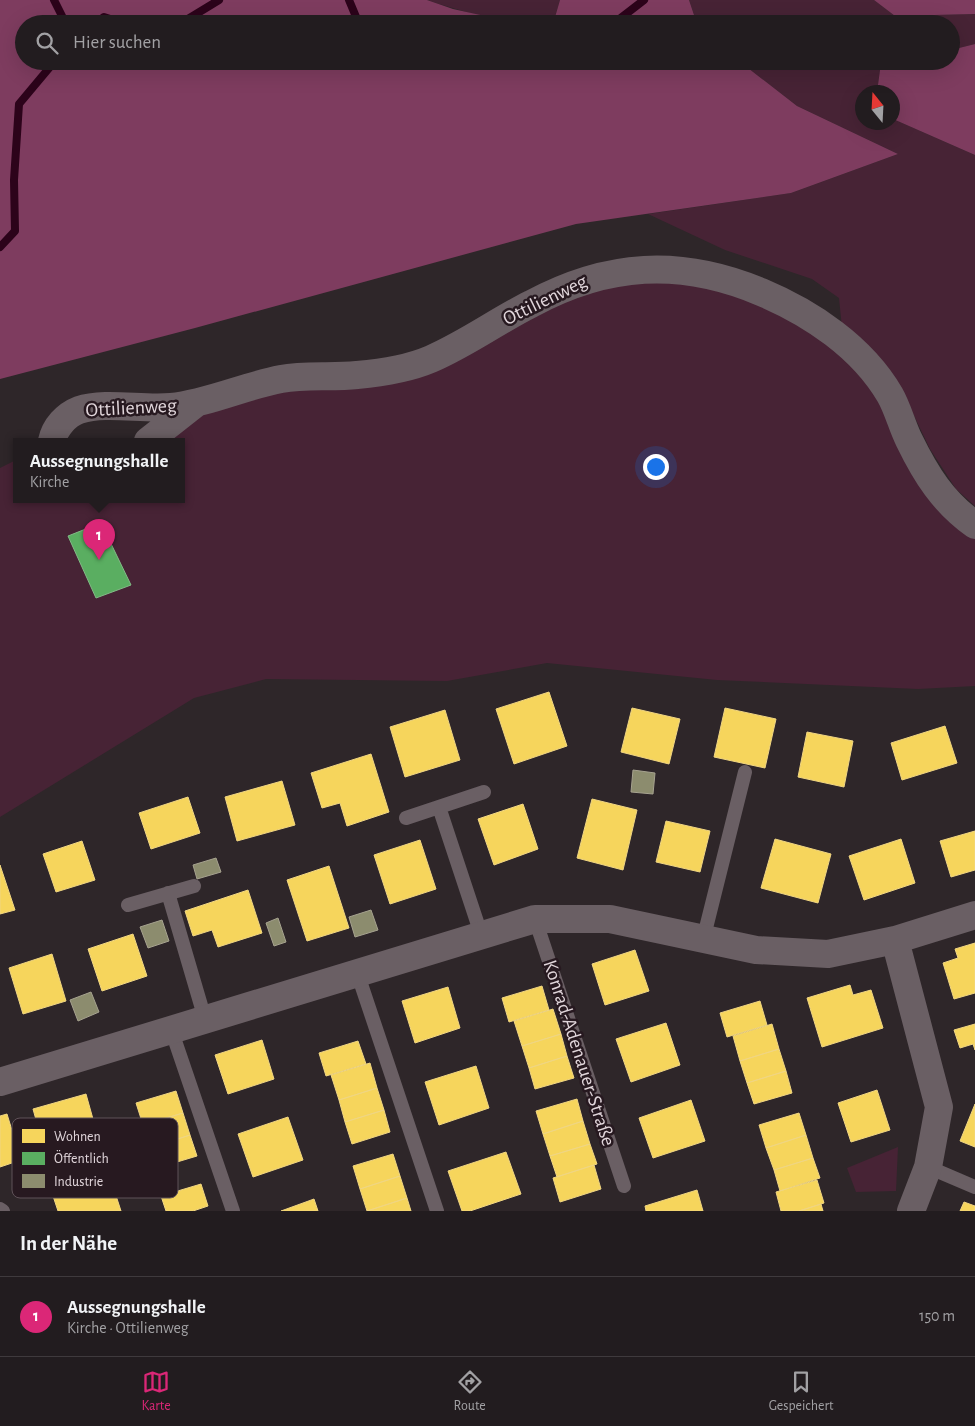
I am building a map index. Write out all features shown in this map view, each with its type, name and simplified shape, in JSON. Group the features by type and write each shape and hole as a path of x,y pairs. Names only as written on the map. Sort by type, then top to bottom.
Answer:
{"street":[{"name":"Ottilienweg","path":"53,438 65,418 76,411 90,407 154,408 195,404 241,388 285,378 359,376 430,360 563,287 596,276 626,270 670,270 713,277 759,292 827,328 864,359 890,396 910,440 942,496 975,525"},
{"name":"Ottilienweg","path":"152,438 195,404"},
{"path":"0,1082 535,919 610,918 703,940 756,950 828,954 895,940 975,915"},
{"path":"895,940 940,1107 928,1167 911,1211"}],"lane":[{"path":"703,940 745,772"},
{"path":"406,818 484,792"},
{"path":"439,807 481,934"},
{"path":"128,905 194,886"},
{"path":"168,893 205,1019"},
{"name":"Konrad-Adenauer-Straße","path":"535,919 624,1186"},
{"path":"357,972 437,1211"},
{"path":"171,1029 233,1211"},
{"path":"928,1167 975,1187"}],"shaded area":[{"path":"0,0 427,0 453,9 480,15 15,15 15,70 751,70 797,106 898,154 791,193 576,224 0,379"},
{"path":"427,0 560,0 556,15 480,15"},
{"path":"560,0 689,0 694,15 556,15"},
{"path":"689,0 874,0 894,15 694,15"},
{"path":"874,0 975,0 975,14 894,15"},
{"path":"975,14 975,44 960,48 960,15 935,15"},
{"path":"975,44 975,155 900,122 900,85 878,85 880,70 960,70 960,48"},
{"path":"751,70 880,70 878,85 855,85 855,130 900,130 900,122 975,155 975,506 956,489 930,449 907,401 842,328 839,298 812,279 725,250 648,214 791,193 898,154 797,106"},
{"path":"670,270 827,328 975,525 975,686 918,689 717,680 547,663 447,681 266,679 194,698 0,817 0,468 13,462 13,503 185,503 185,438 152,438 195,404 359,375 529,304"},
{"path":"898,1147 896,1191 856,1192 847,1168"}],"building: Wohnen":[{"path":"549,692 567,746 514,764 496,709"},
{"path":"632,708 680,719 669,764 621,752"},
{"path":"725,708 776,719 765,768 714,757"},
{"path":"445,710 460,760 405,777 390,727"},
{"path":"945,726 957,763 902,780 891,743"},
{"path":"807,732 853,741 844,787 798,777"},
{"path":"371,754 389,812 347,826 340,803 322,808 311,773"},
{"path":"282,781 295,825 237,841 225,797"},
{"path":"188,797 200,833 151,849 139,813"},
{"path":"592,799 637,810 623,870 577,858"},
{"path":"523,804 538,849 494,865 478,819"},
{"path":"666,821 710,831 700,872 656,862"},
{"path":"975,831 975,870 951,877 940,841"},
{"path":"775,839 831,854 818,903 761,888"},
{"path":"901,839 915,883 864,900 849,856"},
{"path":"420,840 436,889 390,904 374,855"},
{"path":"82,841 95,880 56,892 43,854"},
{"path":"0,865 15,910 0,914"},
{"path":"329,866 349,928 307,941 287,880"},
{"path":"248,890 262,933 218,947 212,930 193,936 185,911"},
{"path":"133,934 147,976 102,991 88,949"},
{"path":"975,943 975,993 954,999 943,963 958,958 955,949"},
{"path":"635,950 649,991 605,1005 592,964"},
{"path":"52,954 66,1001 23,1014 9,968"},
{"path":"850,985 853,995 871,990 883,1028 822,1047 807,998"},
{"path":"542,986 549,1010 509,1022 502,998"},
{"path":"448,987 460,1028 415,1043 402,1001"},
{"path":"760,1001 767,1025 727,1037 720,1013"},
{"path":"553,1009 561,1034 522,1046 514,1021"},
{"path":"666,1023 680,1065 631,1082 616,1039"},
{"path":"772,1024 779,1049 740,1061 733,1036"},
{"path":"975,1024 975,1050 973,1044 960,1048 954,1030"},
{"path":"561,1034 567,1056 529,1068 522,1046"},
{"path":"262,1040 274,1079 228,1094 215,1055"},
{"path":"358,1041 366,1064 326,1076 319,1053"},
{"path":"779,1049 786,1071 747,1083 740,1061"},
{"path":"567,1056 574,1078 535,1089 529,1068"},
{"path":"370,1063 377,1088 339,1100 331,1075"},
{"path":"476,1066 489,1108 439,1125 425,1082"},
{"path":"786,1071 792,1093 754,1104 747,1083"},
{"path":"377,1088 384,1110 345,1122 339,1100"},
{"path":"877,1090 890,1130 851,1142 838,1103"},
{"path":"176,1091 183,1113 166,1118 141,1118 136,1103"},
{"path":"86,1094 93,1118 36,1118 33,1109"},
{"path":"577,1099 583,1121 543,1134 536,1111"},
{"path":"691,1100 705,1141 653,1158 639,1118"},
{"path":"975,1104 975,1147 960,1141"},
{"path":"384,1110 390,1132 352,1144 345,1122"},
{"path":"183,1113 190,1135 178,1139 178,1118 166,1118"},
{"path":"799,1113 806,1135 766,1148 759,1125"},
{"path":"7,1114 12,1130 12,1163 0,1167 0,1116"},
{"path":"288,1117 303,1160 253,1177 238,1134"},
{"path":"583,1121 590,1144 550,1156 543,1134"},
{"path":"190,1135 197,1156 178,1162 178,1139"},
{"path":"806,1135 813,1158 774,1170 766,1148"},
{"path":"590,1144 597,1164 557,1177 550,1156"},
{"path":"506,1152 521,1194 470,1211 462,1211 448,1171"},
{"path":"393,1154 400,1176 360,1189 353,1166"},
{"path":"813,1158 820,1178 780,1191 774,1170"},
{"path":"594,1165 601,1189 560,1202 553,1178"},
{"path":"400,1176 407,1198 367,1211 360,1189"},
{"path":"817,1180 824,1203 799,1211 781,1211 776,1192"},
{"path":"201,1184 208,1206 193,1211 166,1211 162,1198 178,1198 178,1191"},
{"path":"697,1190 703,1211 646,1211 645,1206"},
{"path":"54,1198 117,1198 121,1211 58,1211"},
{"path":"407,1198 411,1211 367,1211"},
{"path":"314,1199 318,1211 281,1211"},
{"path":"964,1202 975,1206 975,1211 960,1211"},
{"path":"821,1204 823,1211 799,1211"}],"building: Öffentlich":[{"path":"101,523 131,585 96,598 68,536"}],"building: Industrie":[{"path":"633,770 655,773 653,794 631,792"},
{"path":"216,858 221,872 197,879 193,865"},
{"path":"371,910 378,930 355,937 349,917"},
{"path":"278,918 286,942 274,946 266,923"},
{"path":"162,920 169,941 148,948 140,927"},
{"path":"91,992 99,1012 78,1021 70,1000"}],"waterway":[{"path":"54,0 62,15"},
{"path":"194,15 219,0"},
{"path":"349,0 355,15"},
{"path":"625,15 644,0"},
{"path":"0,247 15,231 14,180 19,104 47,70"}],"place":[{"name":"Aussegnungshalle","path":"99,560"}]}
